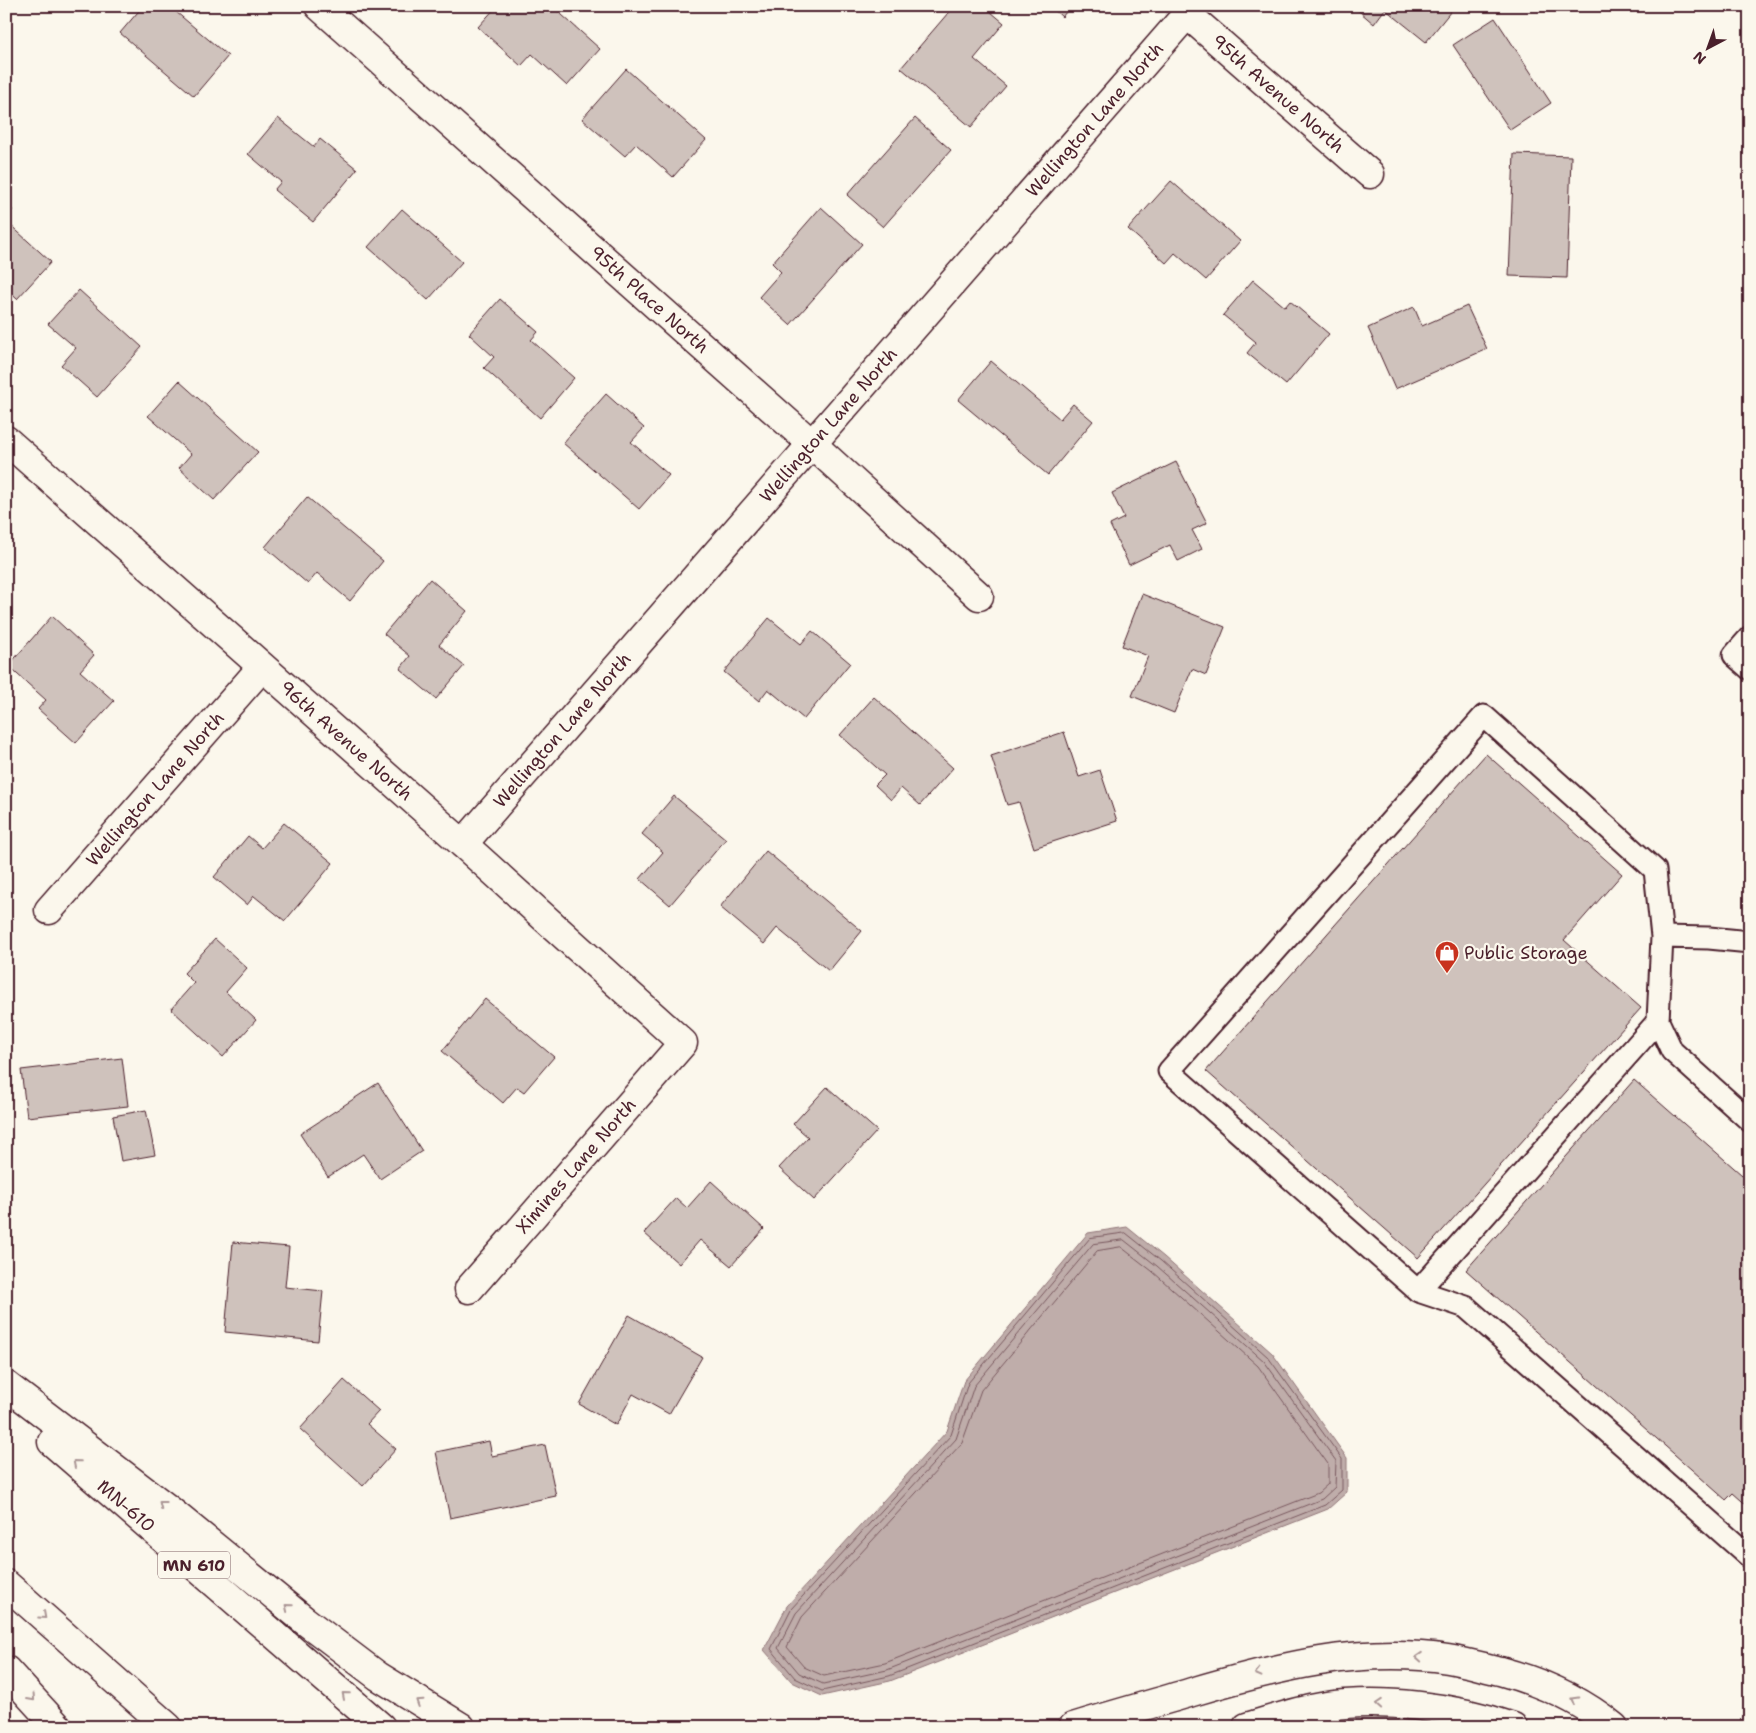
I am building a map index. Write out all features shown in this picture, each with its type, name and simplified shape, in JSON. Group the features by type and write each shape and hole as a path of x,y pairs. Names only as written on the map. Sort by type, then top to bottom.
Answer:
{"main road":[{"name":"95th Place North","path":"319,6 812,444 979,596"},
{"name":"Wellington Lane North","path":"463,844 1191,10"},
{"name":"95th Avenue North","path":"1191,10 1370,174"},
{"name":"96th Avenue North","path":"6,440 463,844 683,1043"},
{"name":"Wellington Lane North","path":"49,910 262,667"},
{"name":"Ximines Lane North","path":"469,1289 683,1043"},
{"path":"6,1385 167,1508 304,1620 378,1676 461,1727"},
{"name":"MN-610","path":"6,1402 382,1727"},
{"path":"6,1584 168,1727"},
{"path":"1072,1727 1292,1665 1329,1659 1375,1656 1448,1659 1523,1678 1556,1690 1602,1716 1614,1727"},
{"path":"6,1670 58,1727"},
{"path":"1247,1727 1320,1707 1365,1703 1402,1705 1469,1713 1513,1727"}],"lane":[{"path":"1750,637 1734,655 1750,669"},
{"path":"1750,1121 1672,1051 1658,1020 1662,937 1655,870 1484,716 1169,1071 1418,1291 1466,1307 1750,1557"},
{"path":"1662,937 1709,938 1750,942"},
{"path":"1418,1291 1658,1020"}],"water":[{"path":"1127,1227 1164,1257 1272,1353 1347,1458 1347,1492 1328,1509 890,1681 822,1696 792,1682 764,1650 787,1606 947,1431 964,1381 1088,1233"}],"building":[{"path":"143,6 169,6 228,56 194,96 120,33"},
{"path":"497,6 552,6 600,49 567,86 532,54 521,66 478,27"},
{"path":"954,6 984,6 1004,23 974,59 1006,86 971,127 901,68"},
{"path":"1050,6 1071,6 1062,17"},
{"path":"1353,6 1455,6 1426,42 1385,9 1374,24"},
{"path":"1495,18 1551,103 1510,130 1453,45"},
{"path":"626,69 706,140 673,177 636,144 625,156 582,119"},
{"path":"278,118 314,147 320,139 357,169 313,222 274,190 281,182 248,154"},
{"path":"915,118 951,150 883,227 847,195"},
{"path":"1514,154 1571,156 1567,278 1509,276"},
{"path":"1171,181 1240,241 1206,280 1175,253 1166,263 1128,229"},
{"path":"6,204 13,210 6,217"},
{"path":"821,207 862,244 790,325 759,297 781,272 772,263"},
{"path":"402,209 462,262 428,300 368,247"},
{"path":"6,221 51,262 17,299 6,289"},
{"path":"1253,280 1285,307 1290,301 1329,334 1286,385 1247,353 1256,342 1223,315"},
{"path":"79,290 142,347 97,397 61,365 76,348 48,324"},
{"path":"500,299 538,332 531,340 574,378 540,418 484,368 494,357 469,334"},
{"path":"1467,306 1487,349 1395,389 1368,328 1414,307 1422,326"},
{"path":"991,361 1060,419 1073,404 1093,421 1048,475 958,400"},
{"path":"179,381 258,452 214,500 179,468 191,454 148,416"},
{"path":"606,394 644,428 631,442 669,475 639,509 563,443"},
{"path":"1176,462 1207,523 1192,530 1202,549 1178,561 1170,545 1129,565 1110,525 1124,518 1112,493"},
{"path":"307,497 383,561 350,601 317,573 308,584 265,547"},
{"path":"430,579 467,611 439,645 464,666 436,699 400,669 410,656 384,634"},
{"path":"1142,594 1225,627 1206,675 1192,669 1174,713 1132,696 1148,656 1122,646"},
{"path":"52,616 94,655 80,671 114,701 76,743 38,709 46,700 8,666"},
{"path":"769,618 801,644 812,631 850,663 804,719 768,689 759,701 724,672"},
{"path":"874,697 953,768 920,805 901,788 891,800 875,785 885,775 840,735"},
{"path":"1064,732 1079,777 1100,770 1117,821 1034,848 1019,802 1007,805 991,756"},
{"name":"Public Storage","path":"1486,754 1622,874 1564,940 1641,1008 1418,1258 1206,1071"},
{"path":"674,796 726,839 670,905 640,879 663,852 642,834"},
{"path":"284,823 333,863 285,921 254,896 247,905 214,877 248,836 262,848"},
{"path":"766,851 862,931 829,971 777,928 764,944 720,907"},
{"path":"215,939 247,968 226,992 256,1020 223,1057 171,1009 194,983 184,973"},
{"path":"485,999 554,1057 524,1092 517,1087 503,1103 442,1051"},
{"path":"122,1058 128,1106 27,1117 21,1070"},
{"path":"1634,1080 1750,1182 1750,1508 1733,1493 1726,1500 1466,1270"},
{"path":"378,1083 422,1151 380,1179 363,1154 328,1177 300,1134"},
{"path":"827,1087 877,1131 814,1200 779,1168 808,1137 793,1124"},
{"path":"146,1110 155,1155 121,1161 113,1116"},
{"path":"711,1181 764,1229 731,1266 700,1240 679,1264 644,1233 676,1198 687,1208"},
{"path":"233,1242 289,1247 285,1287 323,1291 318,1341 225,1332"},
{"path":"629,1315 702,1357 669,1414 633,1394 616,1425 579,1404"},
{"path":"344,1380 379,1411 367,1424 396,1449 363,1486 300,1429"},
{"path":"489,1441 492,1456 545,1445 556,1496 450,1518 436,1452"}],"place":[{"name":"Public Storage","path":"1447,974"}]}
